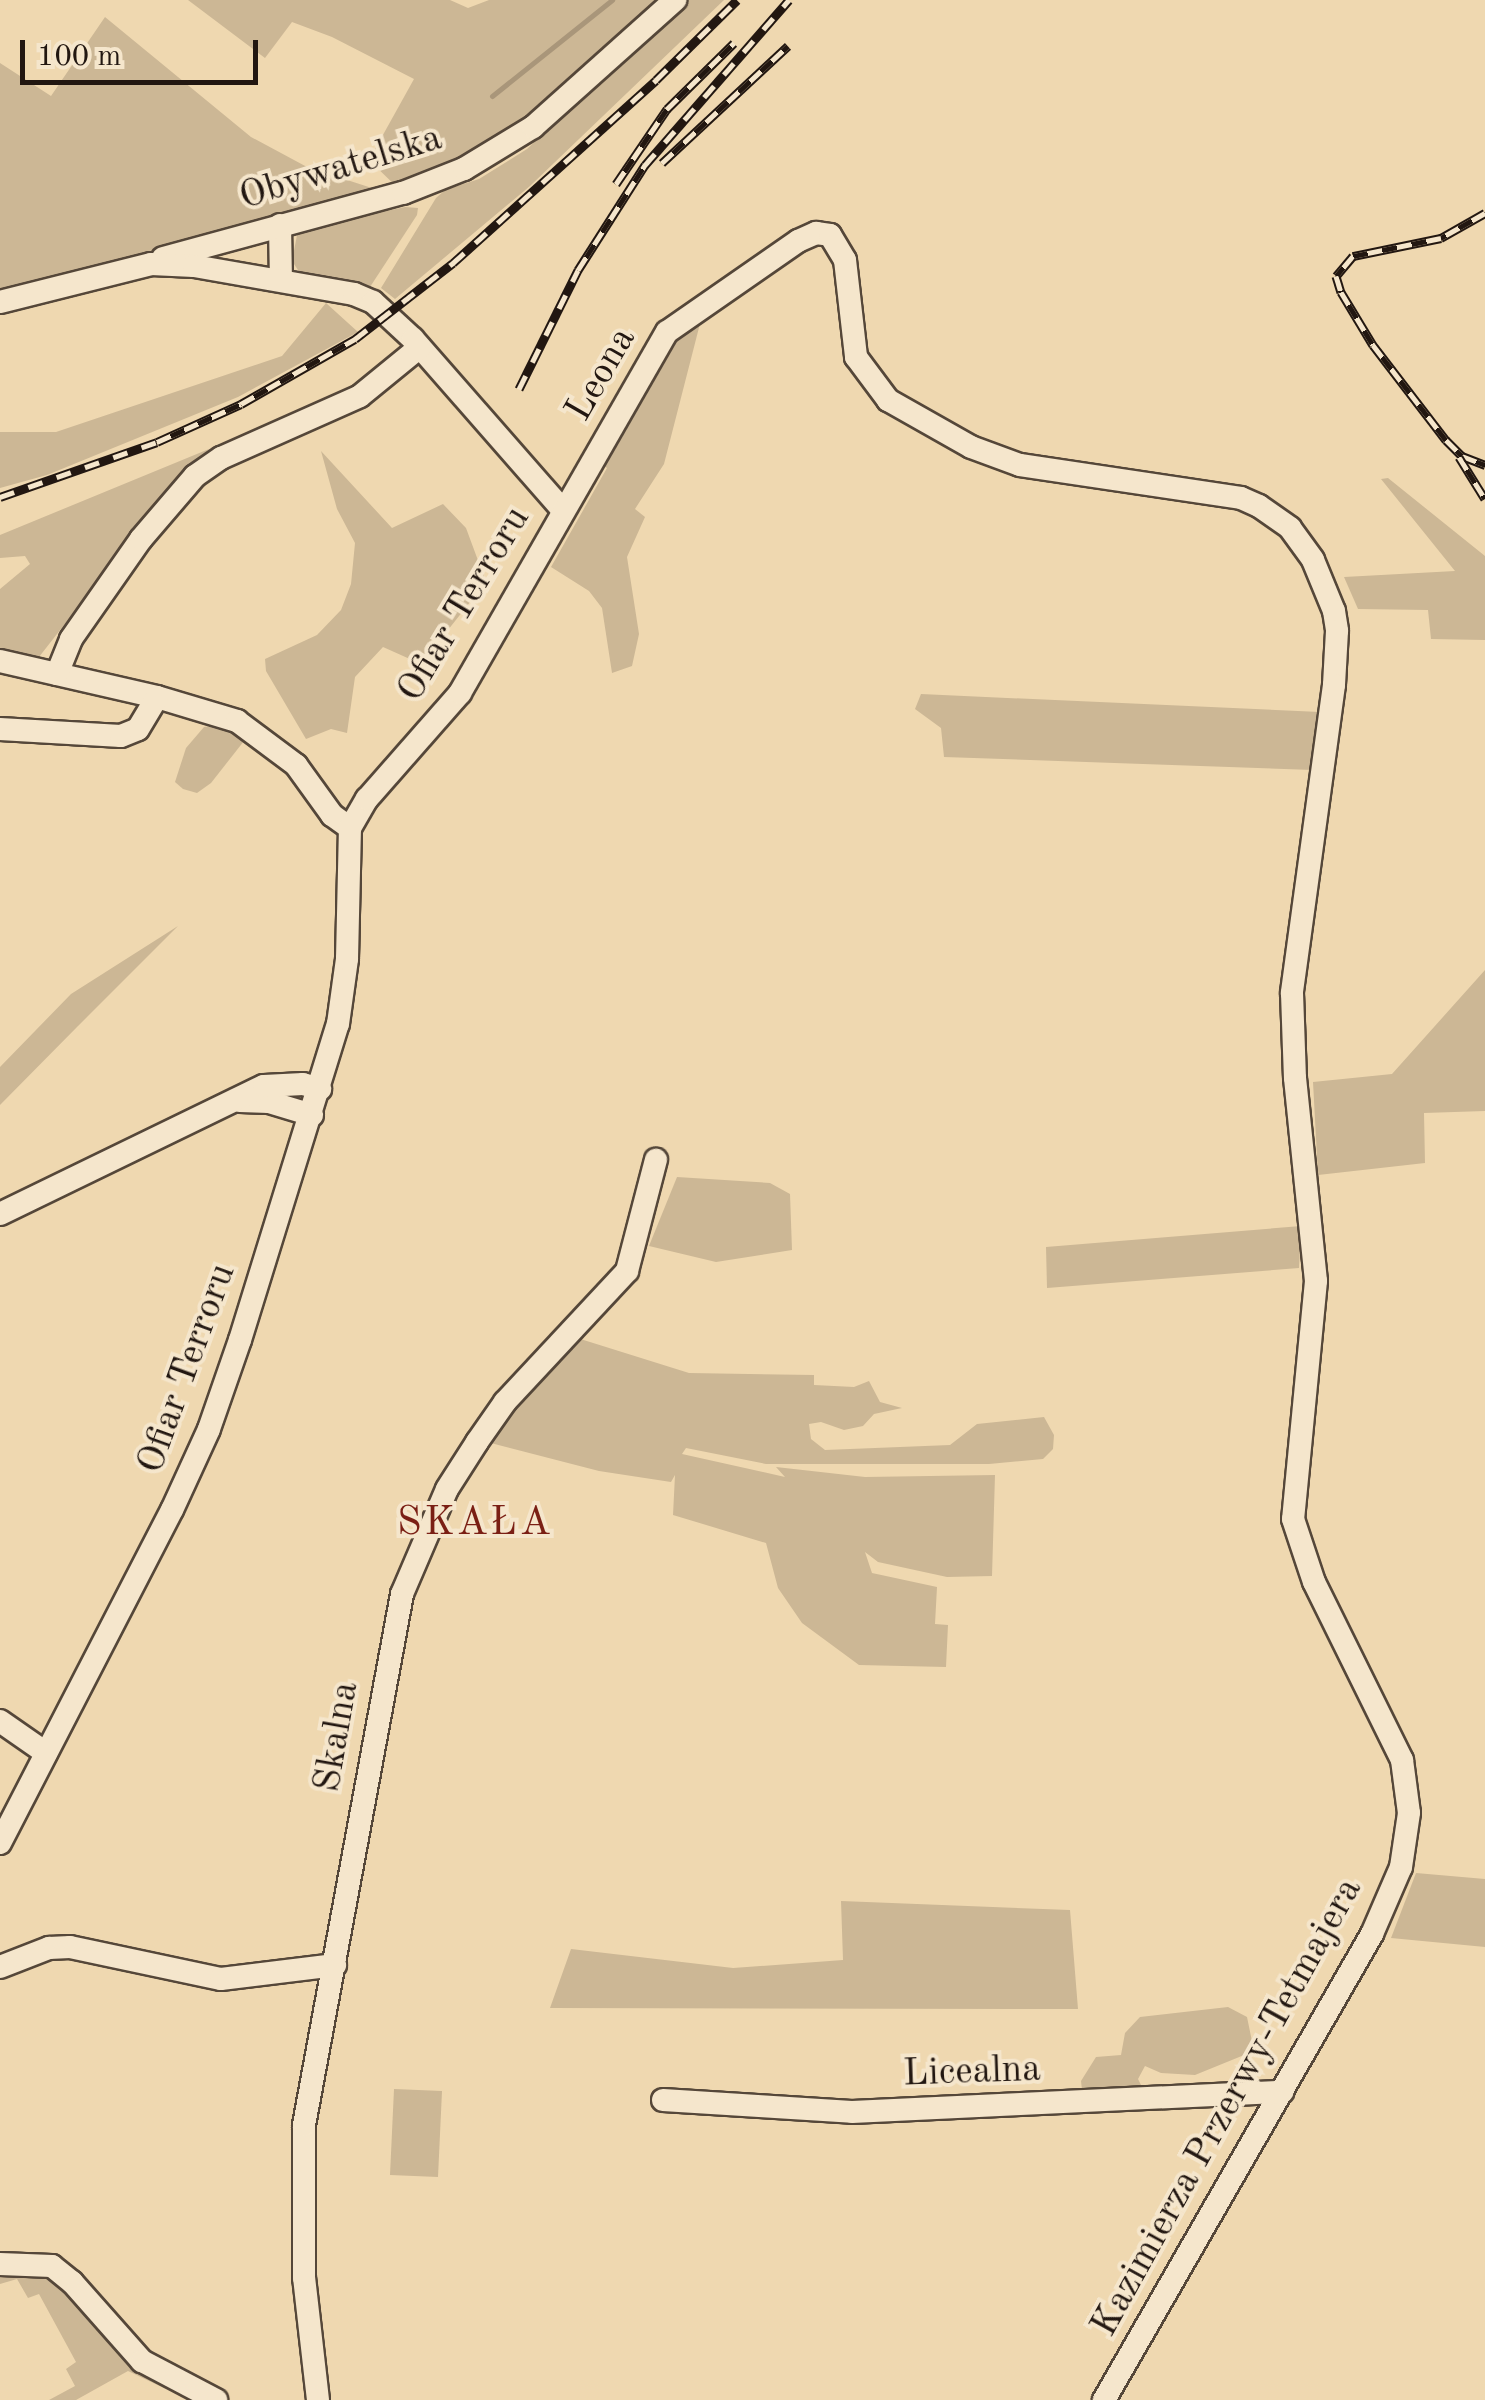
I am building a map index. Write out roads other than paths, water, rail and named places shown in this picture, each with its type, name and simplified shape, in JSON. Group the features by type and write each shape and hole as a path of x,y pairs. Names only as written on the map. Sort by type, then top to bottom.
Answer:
{"street":[{"name":"Obywatelska","path":"0,302 404,194 501,149 596,74 674,0"},
{"path":"280,225 281,280"},
{"name":"Leona","path":"562,509 668,332 798,241 823,232"},
{"name":"Kazimierza Przerwy-Tetmajera","path":"823,232 835,238 845,260 858,364 888,400 971,448 1020,465 1241,498 1259,506 1290,528 1306,550 1322,576 1334,612 1338,650 1292,993 1294,1078 1316,1281 1293,1519 1314,1582 1402,1760 1409,1813 1401,1867 1372,1934 1104,2400"},
{"name":"Obywatelska","path":"150,264 281,280 367,298 420,346"},
{"path":"57,674 71,640 141,538 195,476 221,458 360,396 420,346"},
{"name":"Ofiar Terroru","path":"0,1843 209,1429 320,1089 344,983 350,828 367,799 456,700 562,509 420,346"},
{"path":"0,661 157,697 237,721 264,737 296,765 332,815 350,828"},
{"path":"0,730 120,736 138,729 157,697"},
{"path":"0,1214 274,1083 320,1089"},
{"path":"231,1102 269,1102 312,1115"},
{"name":"Skalna","path":"318,2400 304,2278 304,2124 402,1594 447,1489 505,1402 626,1271 656,1160"},
{"path":"0,1721 46,1753"},
{"path":"0,1967 49,1948 70,1946 221,1979 335,1966"},
{"name":"Licealna","path":"663,2100 852,2112 1283,2092"},
{"path":"0,2264 52,2266 72,2282 142,2362 216,2400"}],"waterway":[{"path":"492,96 612,0"}],"railway":[{"path":"0,497 157,442 241,404 355,339 453,263 656,80 737,0"},
{"path":"519,389 578,270 645,165 789,0"},
{"path":"616,184 667,109 734,43"},
{"path":"662,163 788,46"},
{"path":"1485,213 1441,238 1353,256 1336,276 1341,292 1373,345 1446,440 1462,456 1485,465"},
{"path":"1459,457 1485,499"}],"district":[{"name":"SKAŁA","path":"475,1524"}]}
